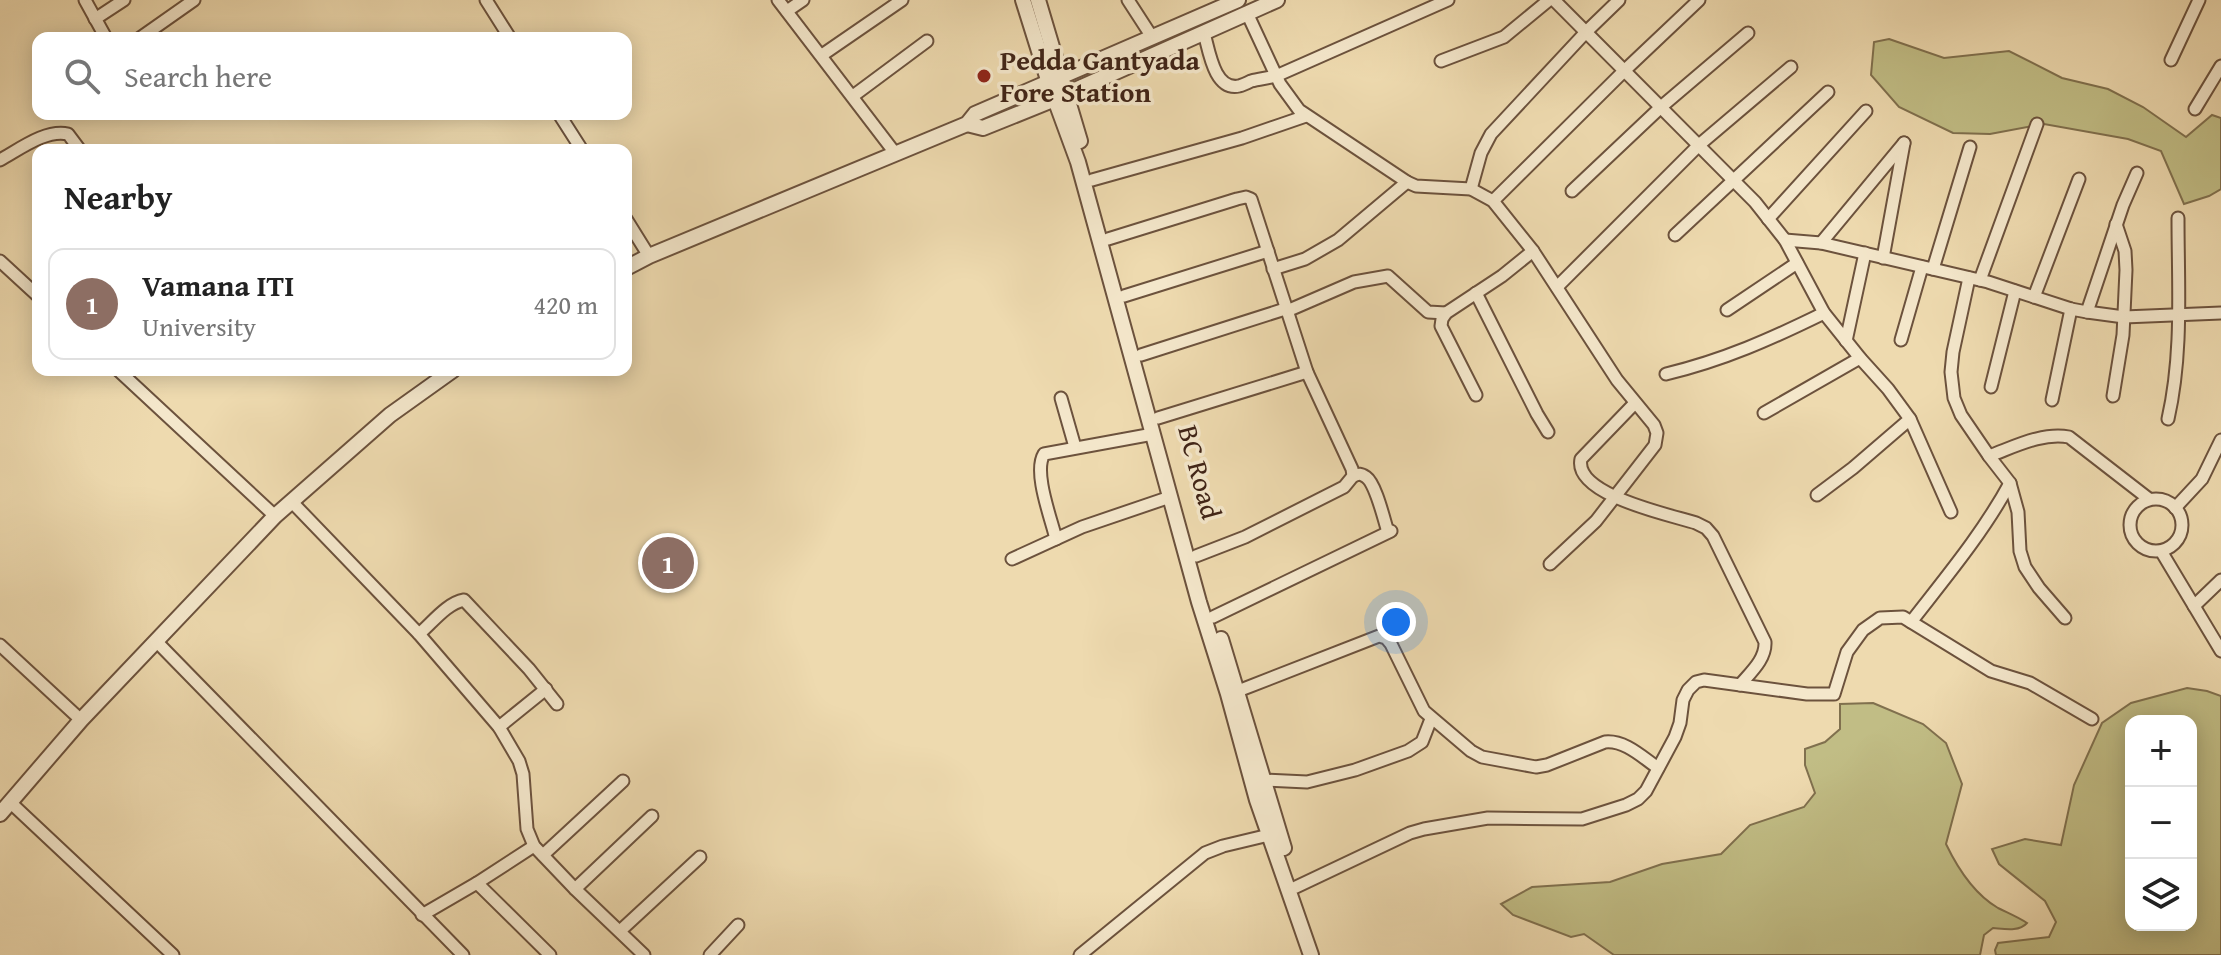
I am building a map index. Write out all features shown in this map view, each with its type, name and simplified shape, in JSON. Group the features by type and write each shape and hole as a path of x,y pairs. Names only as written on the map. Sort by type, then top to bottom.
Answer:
{"street":[{"path":"85,0 103,32"},
{"path":"95,19 124,0"},
{"path":"149,32 194,0"},
{"path":"486,0 506,32"},
{"path":"778,0 895,153"},
{"path":"787,11 803,0"},
{"path":"822,55 902,0"},
{"path":"1023,0 1054,80"},
{"name":"BC Road","path":"1038,0 1054,80 1092,180 1158,418 1191,551 1262,780 1311,955"},
{"path":"1128,0 1152,37"},
{"path":"632,265 967,124 975,114 1152,37 1205,7 1238,0"},
{"path":"967,124 983,128 1277,0"},
{"path":"1204,33 1215,71 1222,82 1238,87 1253,80 1276,76 1448,0"},
{"path":"1441,61 1504,37 1552,0 1736,181 1785,240 1824,313 1910,419 1951,512"},
{"path":"1471,189 1481,153 1491,134 1619,0"},
{"path":"1493,201 1699,0"},
{"path":"2171,60 2199,0"},
{"path":"1247,13 1276,76 1290,100 1306,116 1407,182 1416,186 1471,189 1493,201 1533,251 1617,380 1654,425 1655,445 1596,521 1550,564"},
{"path":"1572,191 1661,107 1748,33"},
{"path":"853,96 927,41"},
{"path":"2195,109 2221,66"},
{"path":"1557,287 1699,145 1791,67"},
{"path":"1675,235 1828,92"},
{"name":"BC Road","path":"1060,97 1170,497 1213,617 1257,800 1320,955"},
{"path":"1768,219 1866,111"},
{"path":"1092,180 1242,138 1306,116"},
{"path":"563,120 578,144"},
{"path":"2037,124 1975,279 1953,352 1951,372 1954,398 1961,415 2010,483 2018,512 2020,551 2025,567 2065,618"},
{"path":"0,160 49,134 68,134 76,144"},
{"path":"1821,243 1904,143 1883,258"},
{"path":"1901,340 1970,147"},
{"path":"2087,312 2116,224 2137,173"},
{"path":"2034,297 2079,179"},
{"path":"1273,269 1305,259 1338,240 1407,182"},
{"path":"1108,239 1246,197 1251,199 1307,372 1353,476"},
{"path":"2168,419 2179,356 2178,218"},
{"path":"2113,396 2124,317 2125,251 2116,224"},
{"path":"632,229 649,256"},
{"path":"1785,240 1821,243 1975,279 2087,312 2124,317 2221,313"},
{"path":"1124,296 1268,251"},
{"path":"1476,395 1441,326 1446,313 1533,251"},
{"path":"1846,341 1865,253"},
{"path":"0,261 32,290"},
{"path":"1727,310 1797,263"},
{"path":"1141,355 1285,309 1287,311 1354,282 1388,276 1428,312 1446,313"},
{"path":"1991,387 2015,291"},
{"path":"1476,293 1548,432"},
{"path":"2052,400 2071,309"},
{"path":"1666,374 1706,364 1758,345 1824,313"},
{"path":"1764,413 1860,358"},
{"path":"1158,418 1307,372"},
{"path":"125,376 275,516"},
{"path":"0,814 81,720 275,516 390,415 445,376"},
{"path":"1061,398 1075,447"},
{"path":"1635,403 1581,459 1581,472 1593,486 1616,497 1696,523 1713,536 1765,642 1760,661 1740,685"},
{"path":"1817,495 1910,419"},
{"path":"1056,539 1040,473 1040,460 1044,454 1153,434"},
{"path":"1989,456 2046,437 2069,437 2149,499 2165,500 2175,508 2181,519 2180,536 2161,551 2152,551 2136,543 2129,527 2134,510 2149,499"},
{"path":"2175,508 2202,479 2221,440"},
{"path":"1191,551 1233,543 1344,487 1353,476 1359,474 1371,483 1389,531 1213,617"},
{"path":"1911,622 1962,557 2010,483"},
{"path":"1012,559 1082,527 1170,497"},
{"path":"291,501 419,634 499,727 523,774 527,829 534,846 644,955"},
{"path":"2161,551 2221,651"},
{"path":"2194,606 2221,580"},
{"path":"419,634 451,606 464,600 529,669 557,704"},
{"path":"1292,888 1424,829 1488,818 1582,819 1626,805 1646,791 1675,737 1683,700 1696,682 1704,680 1807,694 1834,694 1847,652 1863,630 1880,618 1903,617 1991,671 2030,683 2092,719"},
{"path":"1233,693 1379,636 1391,644 1418,703 1431,719 1482,757 1536,767 1613,741 1623,744 1658,768"},
{"path":"156,641 463,955"},
{"path":"0,645 81,720"},
{"path":"499,727 546,689"},
{"path":"1262,780 1307,782 1355,770 1408,751 1422,742 1431,719"},
{"path":"543,855 623,781"},
{"path":"11,803 173,955"},
{"path":"575,889 652,816"},
{"path":"1080,955 1205,853 1269,835"},
{"path":"422,915 534,846"},
{"path":"620,931 700,857"},
{"path":"477,883 550,955"},
{"path":"710,955 738,925"}],"shaded area":[{"path":"1889,39 1944,58 2009,51 2062,78 2108,89 2143,107 2186,137 2212,115 2221,118 2221,189 2184,204 2161,151 2128,139 2044,124 1990,134 1953,133 1899,107 1871,75 1874,42"},
{"path":"2187,688 2221,696 2221,955 1996,955 1998,943 2049,937 2056,922 2045,901 1999,864 1992,849 2025,839 2061,845 2074,785 2102,723 2131,703"},
{"path":"1873,703 1923,724 1946,743 1962,784 1946,844 1961,872 1981,896 2027,923 2016,929 1993,928 1984,935 1980,955 1614,955 1584,934 1571,937 1513,915 1501,904 1532,887 1610,882 1662,864 1721,854 1750,825 1804,807 1815,793 1805,765 1805,749 1825,742 1840,729 1840,704"}],"place":[{"name":"Pedda Gantyada Fore Station","path":"984,76"},
{"name":"Vamana ITI","path":"668,563"}]}
